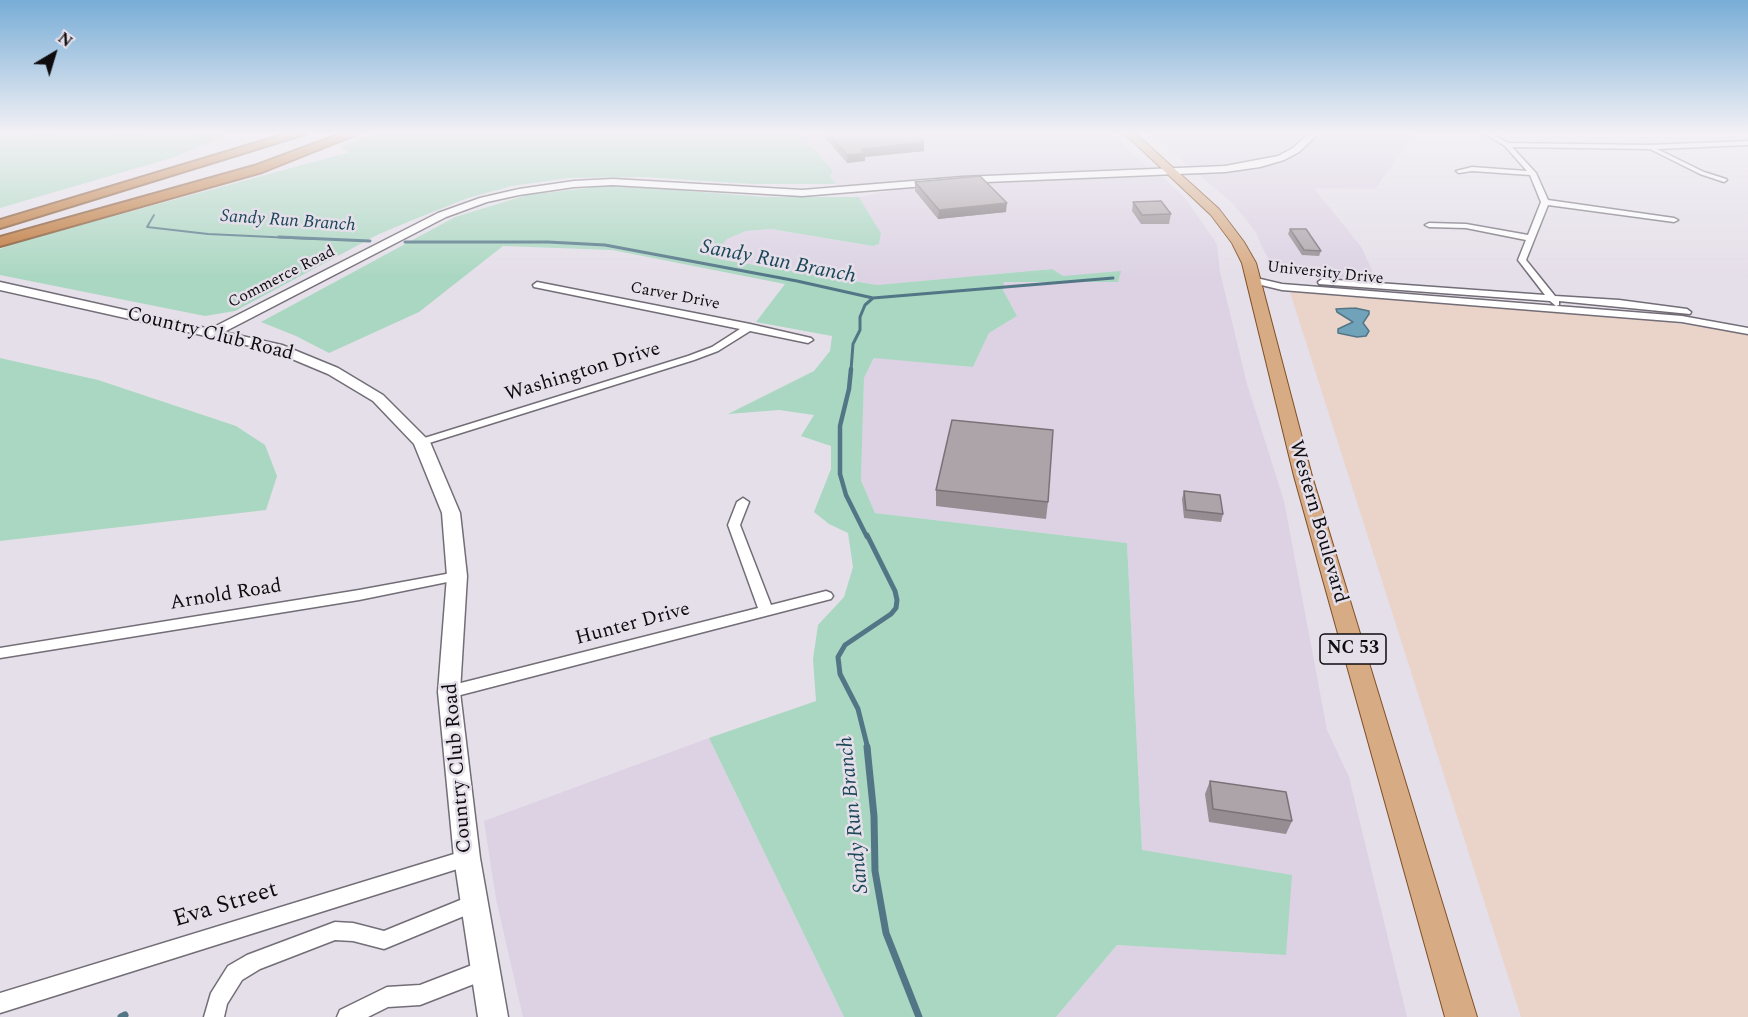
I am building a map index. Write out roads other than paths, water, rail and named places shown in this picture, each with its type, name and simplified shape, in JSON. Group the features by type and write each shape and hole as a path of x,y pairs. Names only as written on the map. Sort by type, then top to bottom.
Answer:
{"highway":[{"path":"0,216 115,181"},
{"path":"0,224 141,181"},
{"path":"0,231 166,181"},
{"path":"0,242 214,181"}],"main road":[{"name":"Western Boulevard","path":"1183,181 1215,212 1238,242 1249,263 1304,482 1461,1017"}],"street":[{"name":"Commerce Road","path":"214,332 442,215 484,200 536,189 574,184 623,183 802,194 945,181"},
{"path":"1537,181 1545,202 1522,260 1561,309"},
{"path":"1545,202 1674,220"},
{"path":"1430,225 1466,226 1530,238"},
{"name":"University Drive","path":"1252,280 1276,279 1552,299 1666,309 1748,323"},
{"name":"University Drive","path":"1252,280 1282,287 1682,319 1748,331"},
{"name":"Carver Drive","path":"537,285 808,340"},
{"name":"Country Club Road","path":"0,286 214,332 277,348 333,371 378,398 422,442 451,513 458,576 449,692 467,858 493,1017"},
{"name":"Washington Drive","path":"422,442 691,358 727,343 750,327"},
{"path":"743,502 734,525 766,611"},
{"name":"Arnold Road","path":"0,653 359,595 458,576"},
{"name":"Hunter Drive","path":"449,692 826,596"},
{"name":"Eva Street","path":"0,1003 467,858"},
{"path":"214,1017 218,1000 235,974 254,962 335,931 353,932 384,940 475,903"},
{"path":"347,1017 387,997 420,995 485,970"}],"water":[{"path":"1355,308 1369,311 1363,323 1369,331 1366,336 1357,337 1338,333 1338,329 1353,322 1336,309"}],"waterway":[{"name":"Sandy Run Branch","path":"154,215 147,227 208,234 314,239"},
{"name":"Sandy Run Branch","path":"279,237 370,241"},
{"name":"Sandy Run Branch","path":"405,242 548,242 605,245 797,281 873,298"},
{"path":"873,298 1113,278"},
{"name":"Sandy Run Branch","path":"851,370 853,344 860,330 860,317 865,305 873,298"},
{"name":"Sandy Run Branch","path":"851,369 849,389 840,426 840,474 846,495 867,537"},
{"name":"Sandy Run Branch","path":"867,535 895,591 897,600 896,608 891,614 845,645 838,657 840,674 858,709 868,749"},
{"name":"Sandy Run Branch","path":"867,747 874,816 875,871 886,933 919,1017"},
{"path":"121,1017 125,1015"}]}
